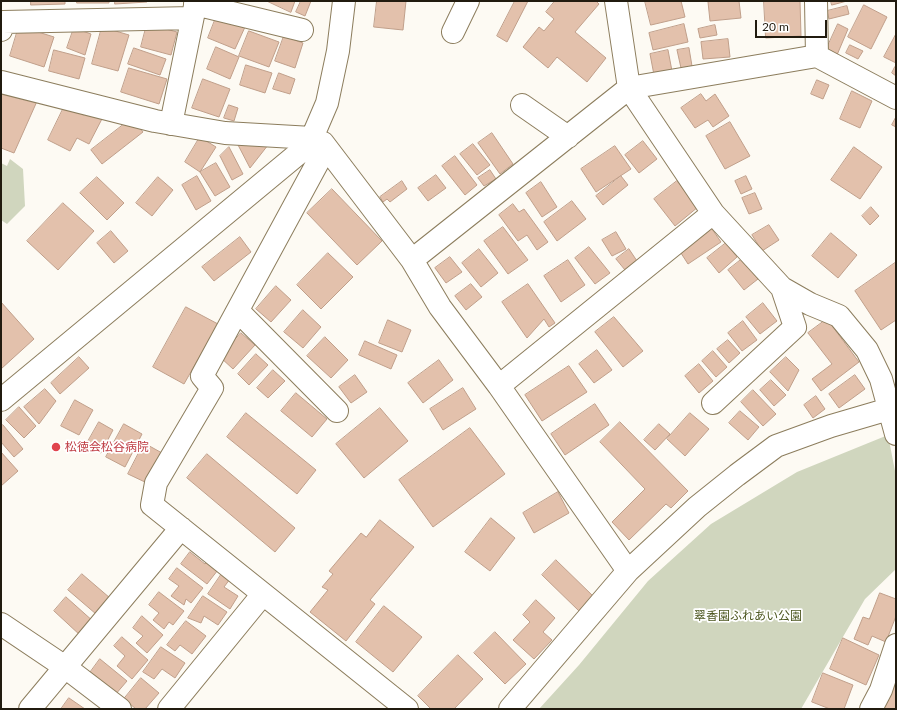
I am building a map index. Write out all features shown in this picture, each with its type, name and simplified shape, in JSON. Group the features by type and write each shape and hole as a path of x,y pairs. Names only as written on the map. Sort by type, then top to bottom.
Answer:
{"street":[{"path":"344,1 338,51 327,103 317,140 318,162 202,376 212,388 156,483 152,505 407,709"},
{"path":"616,1 629,88 713,213 782,288 810,304 839,316 867,350 881,379 896,434"},
{"path":"816,1 817,56"},
{"path":"453,32 464,2"},
{"path":"171,124 194,8"},
{"path":"1,30 3,22 194,8 302,30"},
{"path":"412,260 629,88 817,56 896,98"},
{"path":"1,82 171,124 225,133 317,140 412,260 440,307 499,386 628,571"},
{"path":"522,105 568,137"},
{"path":"1,400 299,153 317,140"},
{"path":"499,386 713,213"},
{"path":"713,402 795,328 782,288"},
{"path":"238,311 337,411"},
{"path":"510,709 628,571 697,507 776,446 831,426 889,409"},
{"path":"30,709 181,528"},
{"path":"169,709 263,594"},
{"path":"1,624 65,667 120,709"},
{"path":"871,709 881,690 896,646"}],"green space":[{"path":"10,159 23,169 25,206 7,224 1,220 1,163 7,166"},
{"name":"翠香園ふれあい公園","path":"888,435 896,476 896,569 865,599 801,709 539,709 579,665 648,581 711,524 797,472"}],"building":[{"path":"31,1 65,1 65,4 31,5"},
{"path":"77,1 109,1 109,3 77,3"},
{"path":"115,1 147,1 147,2 115,4"},
{"path":"267,1 295,1 291,12"},
{"path":"301,1 311,1 305,16 296,12"},
{"path":"377,1 406,1 403,30 374,27"},
{"path":"515,1 528,1 507,42 497,36"},
{"path":"555,1 596,1 599,4 575,32 606,58 587,82 557,57 548,68 523,47 539,27 544,31 554,19 546,12"},
{"path":"645,1 681,1 685,17 651,25"},
{"path":"739,1 741,18 710,21 708,2"},
{"path":"764,1 800,1 801,36 766,38"},
{"path":"831,1 847,1 832,5"},
{"path":"864,5 887,17 871,49 848,37"},
{"path":"847,6 849,14 829,19 827,11"},
{"path":"217,15 245,27 235,49 208,38"},
{"path":"147,24 177,32 171,55 141,47"},
{"path":"684,24 688,42 653,50 649,33"},
{"path":"838,24 848,29 837,55 826,50"},
{"path":"715,25 717,35 700,38 698,29"},
{"path":"19,26 54,37 44,67 10,56"},
{"path":"102,27 129,35 118,71 92,64"},
{"path":"74,28 91,34 85,55 67,48"},
{"path":"249,31 279,42 269,67 239,56"},
{"path":"896,34 896,63 884,57"},
{"path":"284,36 303,43 295,68 275,61"},
{"path":"728,39 730,57 703,59 701,42"},
{"path":"850,45 863,51 858,59 846,53"},
{"path":"216,47 239,57 230,79 207,69"},
{"path":"134,48 166,59 160,75 128,64"},
{"path":"689,48 692,66 681,68 677,50"},
{"path":"54,50 85,58 79,79 49,71"},
{"path":"668,50 672,71 654,75 650,54"},
{"path":"246,65 272,73 265,93 240,85"},
{"path":"895,67 896,68 896,76 892,73"},
{"path":"129,68 167,79 159,104 121,92"},
{"path":"279,73 295,79 290,94 273,89"},
{"path":"203,79 230,89 219,117 192,108"},
{"path":"817,80 829,85 823,99 811,94"},
{"path":"1,82 38,99 14,153 1,148"},
{"path":"852,91 872,101 860,128 840,119"},
{"path":"701,94 706,101 715,94 729,116 713,127 708,120 695,128 681,108"},
{"path":"65,105 84,115 88,107 104,115 89,144 77,138 70,151 48,140"},
{"path":"229,105 238,108 234,121 224,118"},
{"path":"896,117 896,127 892,125"},
{"path":"132,118 143,132 102,164 91,150"},
{"path":"730,122 750,156 725,169 706,136"},
{"path":"492,133 513,164 500,174 478,143"},
{"path":"200,137 216,147 200,172 185,162"},
{"path":"272,140 250,168 237,143"},
{"path":"643,141 657,159 639,173 625,155"},
{"path":"473,144 490,165 477,175 460,154"},
{"path":"615,146 631,169 596,192 581,169"},
{"path":"229,147 243,174 232,180 220,156"},
{"path":"854,147 882,167 860,199 831,180"},
{"path":"455,156 477,185 465,195 442,166"},
{"path":"216,163 230,187 215,196 200,172"},
{"path":"490,170 496,179 484,186 478,178"},
{"path":"436,175 446,188 428,201 418,188"},
{"path":"197,176 211,201 196,210 182,185"},
{"path":"621,176 628,185 603,205 596,196"},
{"path":"746,176 752,189 741,194 735,181"},
{"path":"97,177 124,203 107,220 80,193"},
{"path":"158,177 173,190 152,216 136,203"},
{"path":"402,181 407,189 390,202 387,199 383,202 380,197"},
{"path":"677,181 698,207 675,226 654,199"},
{"path":"541,182 557,207 542,217 526,193"},
{"path":"332,189 382,241 357,265 307,213"},
{"path":"755,193 762,209 749,214 742,198"},
{"path":"572,201 586,219 557,241 544,222"},
{"path":"63,203 94,231 58,270 27,241"},
{"path":"513,204 519,212 524,209 548,242 537,250 527,235 518,241 499,215"},
{"path":"871,207 879,216 870,225 862,216"},
{"path":"769,225 779,240 762,251 752,235"},
{"path":"503,227 528,260 508,274 484,241"},
{"path":"712,229 721,242 688,264 679,250"},
{"path":"111,231 128,251 114,263 97,243"},
{"path":"616,232 626,249 612,256 602,240"},
{"path":"831,233 857,255 838,278 812,256"},
{"path":"240,237 251,252 214,281 202,267"},
{"path":"726,243 737,257 719,273 707,258"},
{"path":"589,247 610,273 595,284 575,258"},
{"path":"479,249 498,273 481,287 462,263"},
{"path":"629,249 637,261 625,270 616,259"},
{"path":"328,253 353,277 321,309 297,285"},
{"path":"450,257 462,272 446,283 435,268"},
{"path":"742,259 758,279 744,290 728,270"},
{"path":"568,260 585,285 561,302 544,276"},
{"path":"895,263 896,320 881,330 855,291"},
{"path":"471,284 482,297 466,310 455,296"},
{"path":"528,284 555,323 549,327 544,319 527,338 502,302"},
{"path":"276,286 291,300 271,322 256,309"},
{"path":"1,302 34,339 1,369"},
{"path":"763,303 777,321 760,334 746,317"},
{"path":"186,307 218,324 184,384 153,367"},
{"path":"303,310 321,327 303,348 284,332"},
{"path":"614,317 643,351 623,367 595,332"},
{"path":"827,319 859,362 821,391 812,379 832,364 808,333"},
{"path":"388,320 411,330 402,352 379,343"},
{"path":"743,321 757,340 742,351 728,333"},
{"path":"241,333 255,345 233,369 220,357"},
{"path":"325,337 348,360 331,378 307,356"},
{"path":"728,340 740,353 729,363 717,349"},
{"path":"365,341 397,355 391,369 359,355"},
{"path":"597,350 612,370 594,383 579,364"},
{"path":"713,351 727,367 716,377 702,361"},
{"path":"256,354 268,365 249,385 238,374"},
{"path":"79,357 89,368 60,394 51,383"},
{"path":"786,357 799,370 788,391 770,372"},
{"path":"439,360 453,380 423,403 408,383"},
{"path":"699,364 713,381 699,393 685,376"},
{"path":"569,366 587,392 542,421 525,395"},
{"path":"273,370 285,381 268,398 257,388"},
{"path":"355,375 367,392 351,403 339,387"},
{"path":"855,375 865,389 839,408 829,394"},
{"path":"771,380 786,395 774,406 760,390"},
{"path":"463,388 476,409 443,430 430,409"},
{"path":"45,389 56,401 39,424 24,407"},
{"path":"753,390 776,414 763,426 741,402"},
{"path":"296,393 327,419 312,437 281,411"},
{"path":"816,396 825,409 813,418 804,405"},
{"path":"75,400 93,410 79,435 61,426"},
{"path":"595,404 609,425 565,455 551,434"},
{"path":"19,407 36,426 24,438 6,420"},
{"path":"380,408 408,441 364,478 336,444"},
{"path":"740,411 759,427 748,440 729,423"},
{"path":"246,413 316,470 297,494 227,437"},
{"path":"690,413 709,429 685,456 667,439"},
{"path":"99,422 113,430 101,453 86,445"},
{"path":"620,422 688,491 671,508 666,504 629,540 612,522 645,489 600,442"},
{"path":"124,424 142,434 125,467 106,457"},
{"path":"659,424 670,434 655,450 644,440"},
{"path":"3,425 23,449 14,457 1,442 1,426"},
{"path":"470,428 505,474 433,527 399,480"},
{"path":"144,443 162,453 147,483 128,474"},
{"path":"1,452 18,471 1,486"},
{"path":"207,454 295,528 275,552 187,478"},
{"path":"558,492 569,513 534,533 523,513"},
{"path":"491,518 515,538 490,571 465,552"},
{"path":"380,520 414,547 370,600 375,604 346,641 310,612 328,590 322,587 333,574 329,571 361,533 366,537"},
{"path":"190,552 205,564 210,558 221,566 207,584 181,564"},
{"path":"556,560 593,596 579,611 542,575"},
{"path":"177,568 203,588 191,603 186,599 184,605 171,596 179,586 169,579"},
{"path":"225,569 233,575 224,587 238,596 230,609 208,594"},
{"path":"82,574 110,598 96,614 68,590"},
{"path":"159,592 184,611 173,625 169,622 164,629 153,620 159,613 149,605"},
{"path":"880,593 896,599 896,616 886,642 872,636 868,645 854,639 863,617 869,619"},
{"path":"203,596 227,612 218,625 204,616 201,623 188,618"},
{"path":"66,597 94,622 81,636 54,611"},
{"path":"536,600 555,618 543,632 552,640 534,659 513,640 530,622 523,615"},
{"path":"384,606 422,637 393,672 356,642"},
{"path":"142,616 163,635 147,653 136,643 143,636 133,628"},
{"path":"186,621 206,636 192,654 180,645 175,651 167,645"},
{"path":"495,632 526,664 505,684 474,653"},
{"path":"122,637 148,660 132,679 117,666 125,656 114,646"},
{"path":"843,638 879,655 866,685 830,669"},
{"path":"161,647 185,663 175,678 162,669 154,679 143,672"},
{"path":"458,655 483,679 454,709 431,709 418,696"},
{"path":"100,659 127,681 115,695 89,674"},
{"path":"823,673 853,685 844,709 830,709 812,702"},
{"path":"896,677 896,709 882,709"},
{"path":"141,678 159,693 145,709 136,709 124,699"},
{"path":"69,698 85,709 61,709"}],"place":[{"name":"松徳会松谷病院","path":"56,447"}]}
